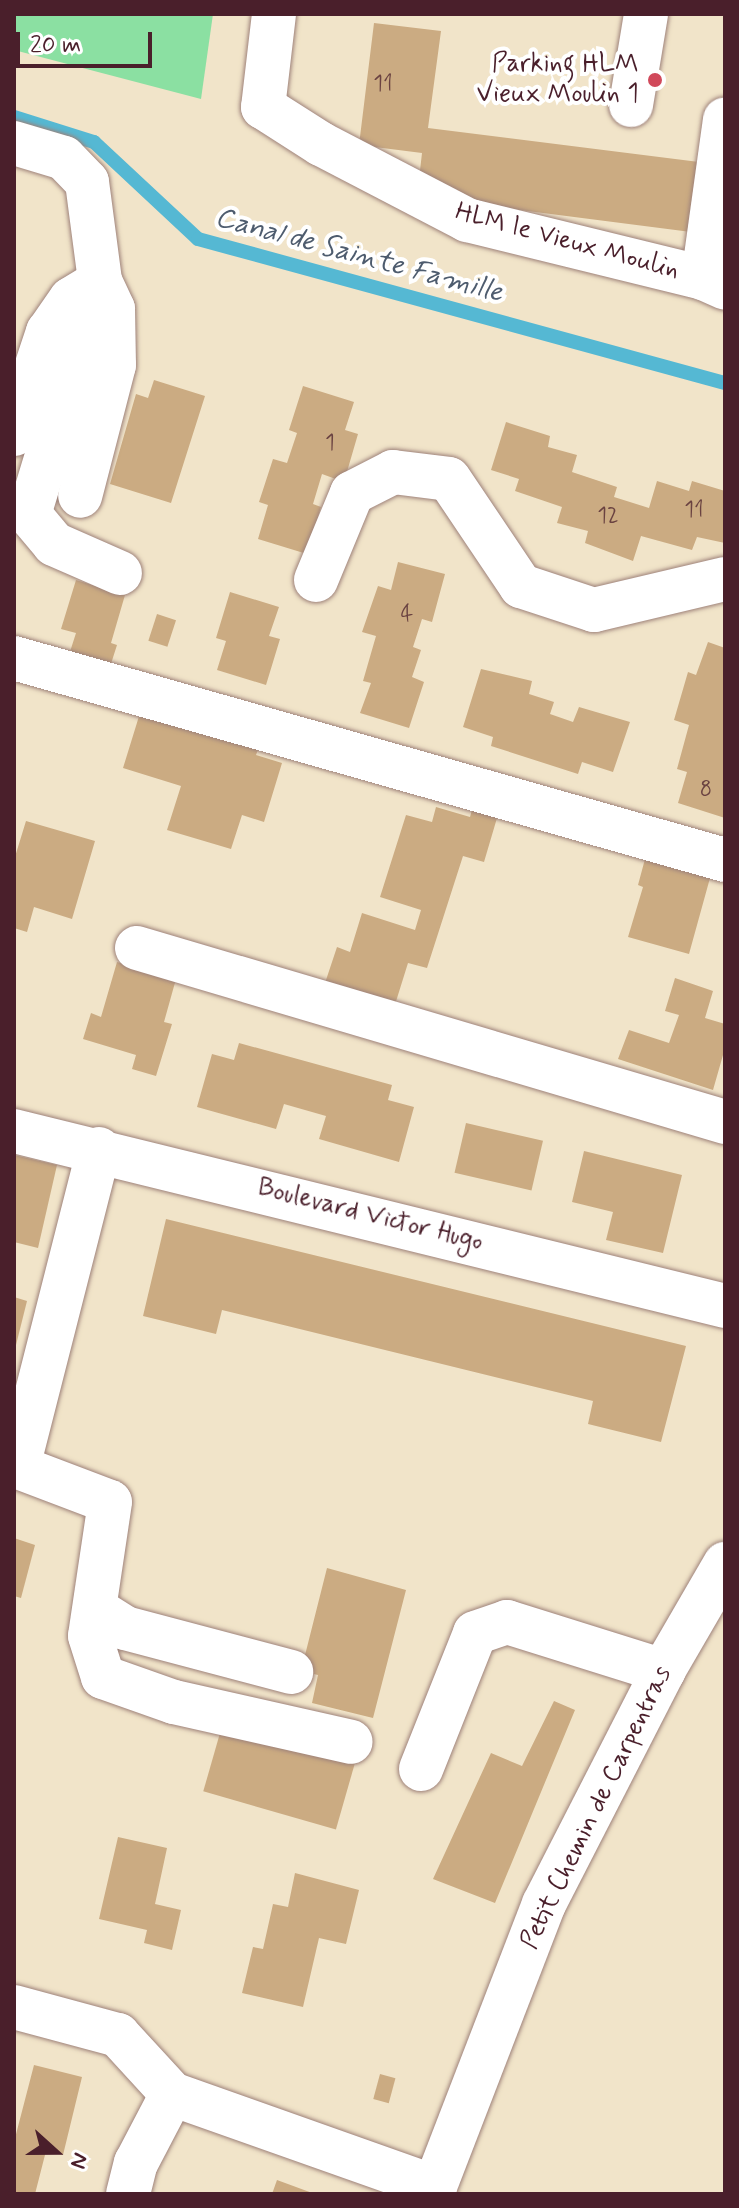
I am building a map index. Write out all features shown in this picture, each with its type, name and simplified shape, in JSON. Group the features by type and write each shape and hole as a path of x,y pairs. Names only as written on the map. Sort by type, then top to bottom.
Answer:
{"street":[{"name":"HLM le Vieux Moulin","path":"274,14 263,107 321,144 467,220 714,283 725,120"},
{"path":"631,105 646,14"},
{"path":"14,143 64,158 87,182 100,281 113,309 117,340 80,496"},
{"path":"14,434 48,332 71,299 100,281"},
{"path":"100,281 29,514 54,544 120,573"},
{"path":"316,580 352,493 393,472 449,479 521,586 594,610 725,579"},
{"path":"14,658 725,860"},
{"path":"137,948 725,1122"},
{"name":"Boulevard Victor Hugo","path":"14,1131 99,1149 725,1306"},
{"path":"99,1149 18,1467 110,1502 90,1636 103,1677 174,1702 351,1742"},
{"name":"Petit Chemin de Carpentras","path":"434,2191 544,1904 663,1671 725,1564"},
{"path":"95,1609 125,1628 291,1672"},
{"path":"421,1769 475,1633 507,1622 663,1671"},
{"path":"14,2007 118,2035 172,2094 434,2191"},
{"path":"128,2194 136,2163 172,2094"}],"green space":[{"path":"14,14 213,14 201,99 14,50"}],"building":[{"path":"374,23 441,31 428,128 699,162 691,232 417,197 422,153 359,145"},
{"path":"154,380 205,396 171,503 110,484 136,394 148,398"},
{"path":"303,386 354,402 345,430 358,434 344,482 322,474 313,504 321,507 307,554 258,539 268,505 259,502 273,459 287,463 297,433 289,430"},
{"path":"506,422 550,436 548,447 577,455 572,472 617,487 614,497 649,508 657,481 689,491 692,481 725,491 725,543 697,537 692,550 641,536 633,561 585,543 588,531 557,523 562,507 515,491 519,479 491,470"},
{"path":"398,562 445,574 432,622 422,619 413,647 421,650 412,677 424,682 409,728 360,713 371,683 363,681 376,636 362,632 378,586 391,590"},
{"path":"76,580 125,595 111,643 117,645 109,670 68,658 76,633 61,629"},
{"path":"230,592 279,607 269,636 280,639 266,685 217,670 226,641 216,638"},
{"path":"157,614 176,620 167,647 148,641"},
{"path":"708,642 725,648 725,818 678,803 687,772 677,769 689,725 674,720 688,672 696,675"},
{"path":"481,669 532,681 529,694 554,702 550,714 573,722 579,707 630,722 613,772 582,762 578,774 491,746 493,737 463,727"},
{"path":"140,713 261,742 256,755 282,763 264,822 242,815 231,849 167,830 181,786 123,768"},
{"path":"436,807 470,817 472,810 497,818 484,862 463,856 427,968 408,963 393,1011 323,989 337,947 350,952 362,913 415,930 421,910 380,897 406,815 432,822"},
{"path":"26,821 95,841 72,919 34,907 27,932 14,928 14,860"},
{"path":"645,859 710,878 689,954 628,937 643,887 638,885"},
{"path":"117,962 176,979 164,1022 172,1024 156,1076 132,1069 136,1055 83,1039 91,1013 101,1017"},
{"path":"675,978 713,991 705,1018 725,1024 725,1048 713,1090 618,1059 629,1030 669,1043 679,1015 665,1011"},
{"path":"239,1043 392,1085 388,1100 414,1107 399,1162 319,1139 326,1116 284,1104 276,1129 197,1107 212,1054 234,1060"},
{"path":"466,1123 543,1141 532,1190 455,1173"},
{"path":"584,1151 682,1175 663,1253 606,1240 613,1212 572,1202"},
{"path":"14,1155 57,1165 38,1248 14,1242"},
{"path":"166,1219 686,1346 661,1442 588,1424 593,1401 222,1310 216,1334 143,1316"},
{"path":"14,1297 27,1301 15,1349 14,1349"},
{"path":"14,1538 35,1545 21,1598 14,1596"},
{"path":"327,1568 406,1590 373,1718 312,1703 318,1675 301,1671"},
{"path":"554,1701 575,1710 495,1903 433,1879 491,1753 522,1766"},
{"path":"222,1726 355,1764 336,1829 203,1791"},
{"path":"118,1837 167,1848 155,1904 181,1910 172,1950 144,1943 147,1930 99,1919"},
{"path":"295,1873 359,1890 346,1944 319,1938 303,2007 242,1993 253,1947 263,1949 273,1904 288,1907"},
{"path":"34,2065 82,2077 63,2155 46,2151 35,2194 14,2194 14,2142"},
{"path":"380,2074 395,2078 389,2103 373,2099"},
{"path":"277,2180 315,2194 272,2194"}],"waterway":[{"name":"Canal de Sainte Famille","path":"14,117 94,142 198,239 725,383"}],"place":[{"name":"Parking HLM Vieux Moulin 1","path":"655,80"}]}
